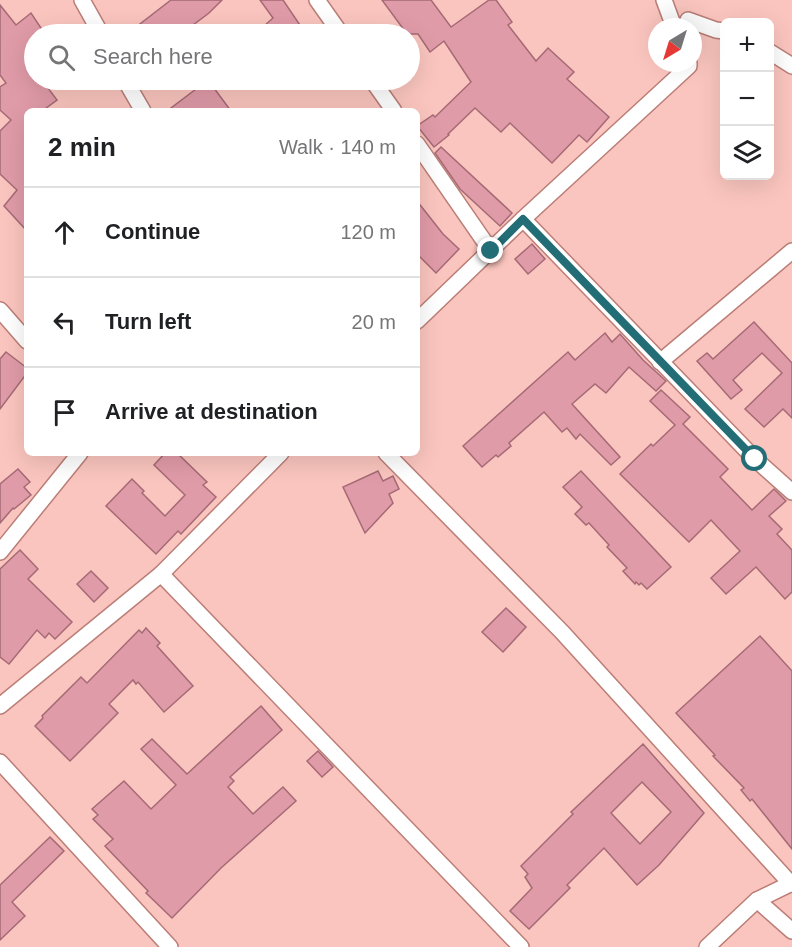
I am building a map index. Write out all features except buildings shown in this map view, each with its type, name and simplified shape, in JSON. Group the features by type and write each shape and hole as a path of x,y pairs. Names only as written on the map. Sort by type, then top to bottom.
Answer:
{"street":[{"path":"82,0 95,24"},
{"path":"317,0 334,24"},
{"path":"664,0 671,18"},
{"path":"702,25 720,31"},
{"path":"774,55 792,66"},
{"path":"420,318 679,72"},
{"path":"131,90 141,108"},
{"path":"379,90 392,108"},
{"path":"420,148 491,251"},
{"path":"523,219 755,459 792,492"},
{"path":"660,362 792,251"},
{"path":"0,310 24,338"},
{"path":"0,552 78,456"},
{"path":"0,706 161,574 278,456"},
{"path":"389,456 562,632 791,883 757,900 707,947"},
{"path":"161,574 521,947"},
{"path":"0,762 170,947"},
{"path":"757,900 792,931"}],"route":[{"path":"491,251 523,219 755,459"}]}
